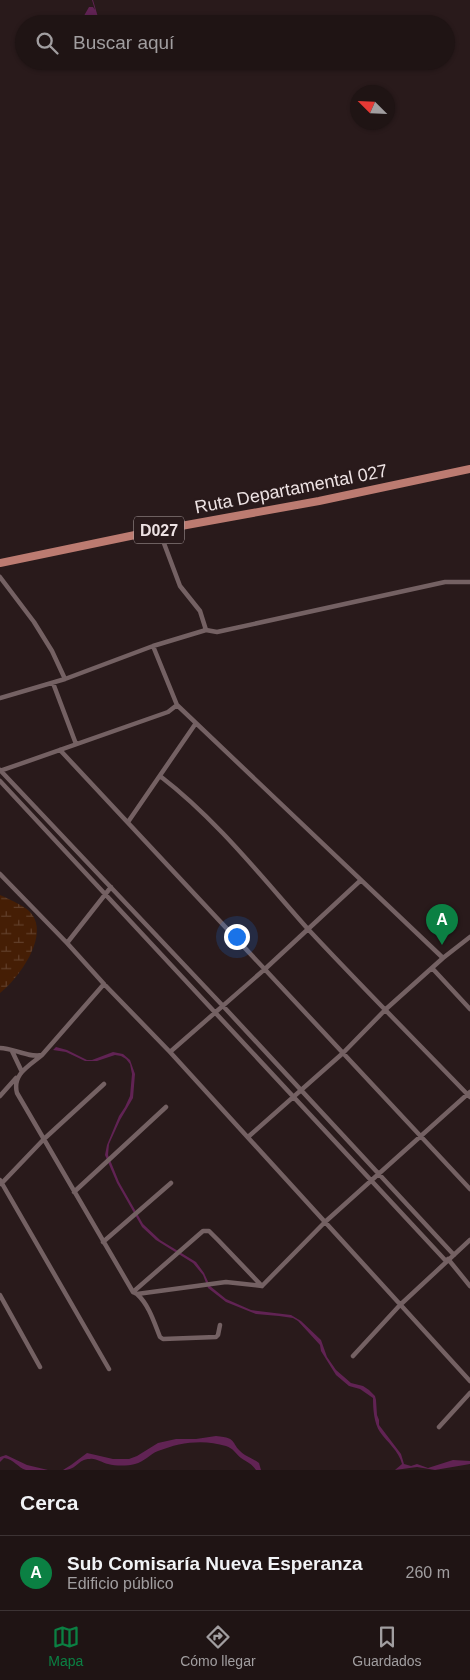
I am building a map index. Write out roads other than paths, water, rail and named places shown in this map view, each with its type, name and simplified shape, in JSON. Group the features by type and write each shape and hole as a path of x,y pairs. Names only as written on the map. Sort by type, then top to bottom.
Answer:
{"main road":[{"name":"Ruta Departamental 027","path":"0,563 160,530 319,501 470,469"}],"street":[{"path":"160,530 180,586 200,611 206,630"},
{"path":"0,577 34,622 52,651 65,679"},
{"path":"0,698 53,683 153,646 206,630 217,632 445,582 470,582"},
{"path":"153,646 176,706 443,958"},
{"path":"53,683 76,744"},
{"path":"176,706 168,712 0,770 454,1254"},
{"path":"128,822 196,723"},
{"path":"60,750 470,1189"},
{"path":"160,776 186,796 227,837 308,929 469,1094 325,1222 262,1286"},
{"path":"0,781 470,1286"},
{"path":"0,874 68,943 104,984 170,1052 470,1381"},
{"path":"170,1052 265,969 361,880"},
{"path":"68,943 111,887"},
{"path":"248,1137 343,1053 386,1009 443,958 470,937"},
{"path":"432,968 470,1009"},
{"path":"0,1096 22,1072 50,1048 104,984"},
{"path":"0,1048 36,1056 42,1055"},
{"path":"12,1051 22,1072"},
{"path":"16,1078 15,1086 17,1093 104,1242 135,1293 142,1299 160,1337 163,1339 216,1337 220,1325"},
{"path":"104,1084 44,1139 1,1183 109,1368"},
{"path":"74,1192 166,1107"},
{"path":"104,1242 171,1183"},
{"path":"135,1293 203,1230 209,1231 262,1286"},
{"path":"353,1356 400,1304 470,1240"},
{"path":"135,1293 226,1282 262,1286"},
{"path":"0,1295 40,1367"},
{"path":"439,1428 470,1393"}],"place":[{"name":"Sub Comisaría Nueva Esperanza","path":"442,945"}]}
